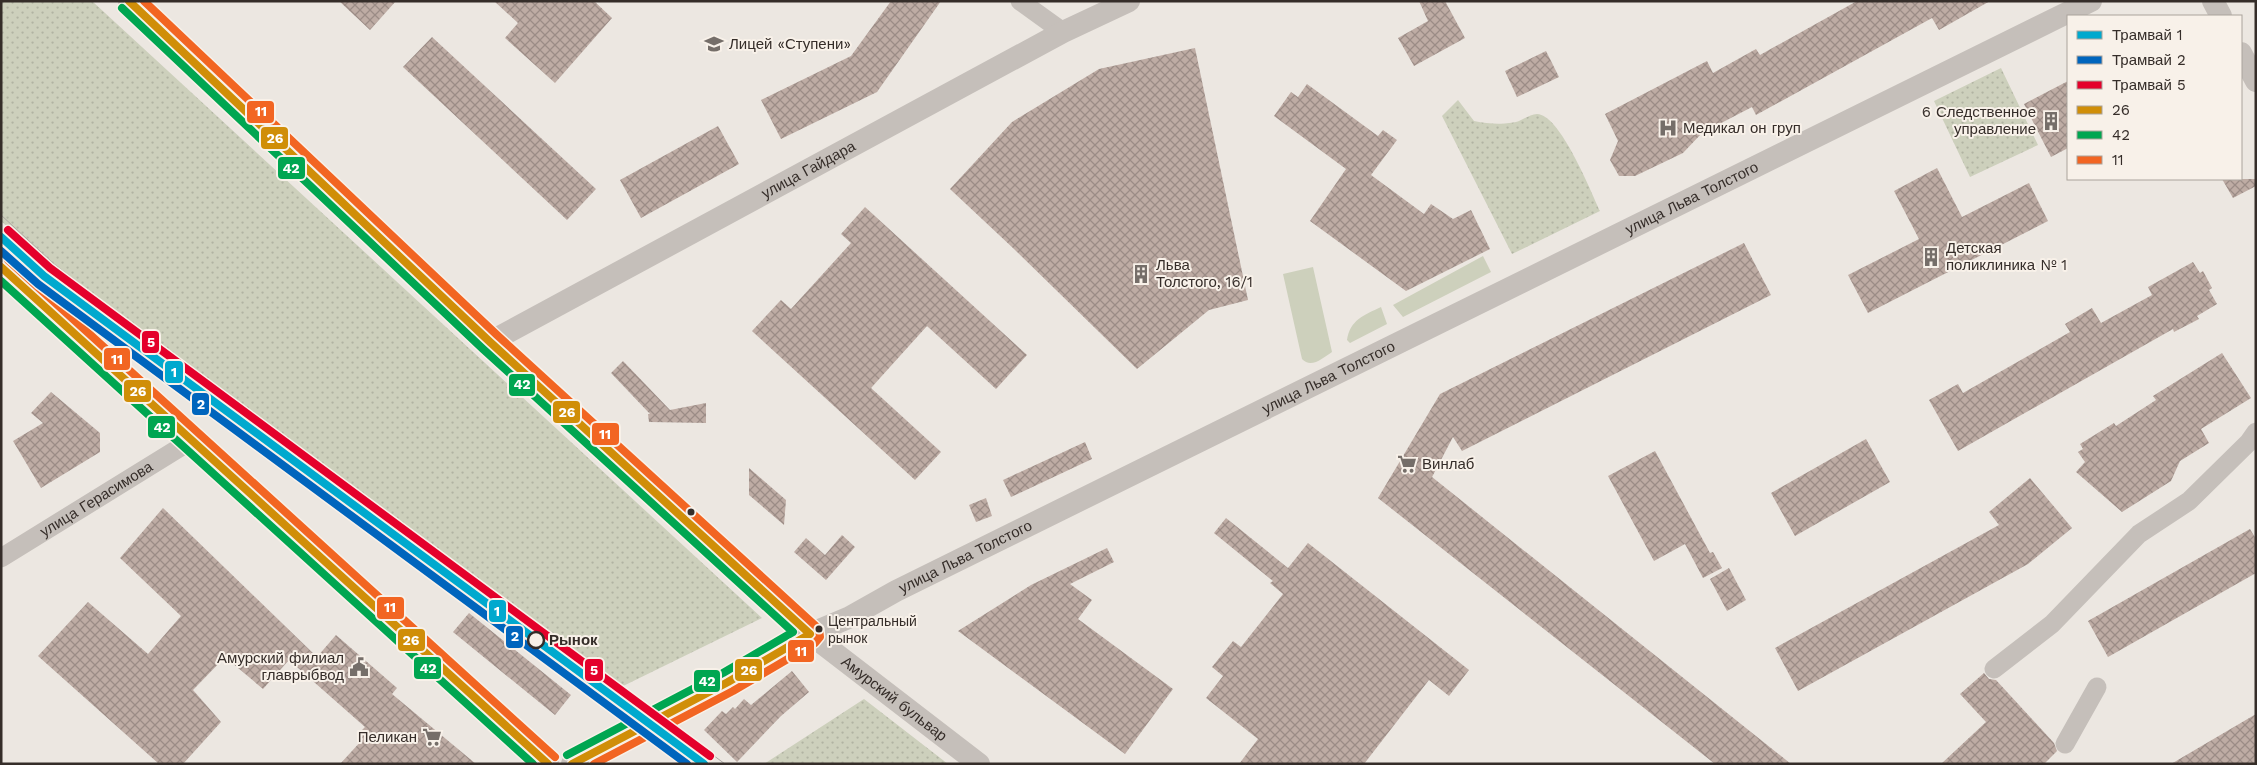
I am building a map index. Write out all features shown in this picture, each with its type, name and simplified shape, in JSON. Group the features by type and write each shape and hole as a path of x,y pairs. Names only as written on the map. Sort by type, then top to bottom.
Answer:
{"street":[{"name":"Амурский бульвар","path":"129,1 490,342 810,634 979,764"},
{"path":"1020,1 1063,32"},
{"name":"улица Гайдара","path":"490,342 1063,32 1129,1"},
{"name":"улица Льва Толстого","path":"572,764 728,682 810,634 848,618 905,587 2091,1"},
{"path":"2213,1 2220,15"},
{"path":"2242,55 2256,81"},
{"path":"1,267 548,764"},
{"path":"1994,669 2052,624 2139,534 2189,501 2249,442 2256,432"},
{"name":"улица Герасимова","path":"1,558 192,440"},
{"path":"2065,744 2097,687"}],"green space":[{"path":"1,1 92,1 762,618 615,690 53,269 1,221"},
{"path":"2001,68 2038,145 1970,177 1934,101"},
{"path":"1458,100 1474,121 1500,124 1516,122 1534,114 1546,117 1555,126 1574,155 1600,211 1512,254 1442,116"},
{"path":"1483,256 1491,272 1403,317 1393,305"},
{"path":"1313,267 1332,352 1317,362 1309,363 1302,359 1283,274"},
{"path":"1381,307 1387,324 1350,343 1347,340 1355,323"},
{"path":"864,699 948,764 764,764"}],"building":[{"path":"339,1 396,1 370,30"},
{"path":"494,1 594,1 612,18 555,83 505,38 518,23"},
{"path":"891,1 941,1 877,92 781,139 761,100 851,56"},
{"path":"1419,1 1445,1 1465,38 1414,66 1398,38 1428,21"},
{"path":"1857,1 1990,1 1939,30 1932,18 1756,115 1752,107 1702,133 1683,153 1635,176 1619,176 1610,160 1618,141 1605,114 1707,61 1713,73 1756,49 1760,55"},
{"path":"432,37 596,189 567,220 403,67"},
{"path":"1195,48 1248,300 1209,310 1137,369 950,189 1012,122 1099,69"},
{"path":"1546,51 1559,77 1517,97 1505,71"},
{"name":"6 Следственное управление","path":"2067,82 2067,149 2051,157 2024,104"},
{"path":"1307,84 1378,136 1383,130 1397,140 1371,175 1424,214 1431,204 1453,219 1471,210 1490,249 1406,291 1310,221 1346,169 1274,116 1291,92 1298,97"},
{"path":"718,126 739,164 641,218 620,180"},
{"name":"Детская поликлиника № 1","path":"1937,168 1962,217 2029,183 2048,221 1868,313 1848,275 1919,239 1894,191"},
{"path":"2256,179 2256,186 2233,198 2223,180"},
{"path":"865,207 1027,355 996,389 927,326 871,388 941,452 915,480 752,331 781,300 791,309 851,243 841,234"},
{"path":"1744,243 1771,295 1462,451 1453,437 1432,477 1791,764 1715,764 1378,498 1440,394"},
{"path":"2193,262 2200,273 2203,271 2212,288 2209,290 2217,304 2197,316 2199,319 2174,332 2173,329 1958,451 1929,400 1958,384 1963,393 2070,332 2065,324 2092,308 2101,323 2152,295 2148,287"},
{"path":"2222,353 2251,398 2201,429 2209,443 2180,461 2171,481 2122,512 2076,472 2085,462 2078,452 2083,449 2080,444 2114,423 2116,426 2156,400 2153,396"},
{"path":"623,361 670,410 706,403 706,423 649,422 648,414 650,414 611,373"},
{"path":"51,392 100,433 100,452 41,488 13,441 43,423 31,413"},
{"path":"1866,439 1890,482 1795,536 1771,493"},
{"path":"1085,442 1092,459 1011,497 1003,480"},
{"path":"1655,451 1710,553 1713,552 1722,568 1703,578 1685,544 1654,561 1608,476"},
{"path":"749,468 786,500 784,525 749,495"},
{"path":"2030,478 2072,528 2028,564 1798,691 1775,648 1999,525 1989,512"},
{"path":"986,498 992,516 976,522 969,505"},
{"path":"163,508 317,657 336,635 397,688 392,694 476,764 340,764 363,739 358,734 365,727 289,660 263,689 225,657 193,690 221,722 183,764 159,764 38,656 88,602 148,654 181,616 120,558"},
{"path":"1226,518 1288,568 1308,543 1469,670 1449,696 1429,680 1364,764 1239,764 1258,739 1206,698 1223,676 1212,667 1233,641 1241,647 1283,594 1270,583 1273,581 1214,533"},
{"path":"2250,529 2256,539 2256,573 2108,657 2088,621"},
{"path":"842,535 855,547 826,580 794,552 806,538 825,555"},
{"path":"1107,548 1114,562 1070,584 1092,600 1078,619 1173,689 1125,754 958,631 1031,585"},
{"path":"1729,568 1746,600 1727,611 1710,579"},
{"path":"469,613 571,695 555,715 453,632"},
{"path":"792,671 809,692 781,716 737,762 704,730 722,711 726,714 733,707 735,709 744,699 751,705"},
{"path":"1984,673 1989,679 1996,680 2054,743 2057,751 2044,764 1941,764 1986,722 1960,694"},
{"path":"2256,714 2256,764 2171,764"}],"tram line":[{"path":"1,215 54,264 102,301 725,764"},
{"name":"5","path":"8,230 50,268 710,756"},
{"name":"1","path":"1,237 44,276 704,764"},
{"name":"2","path":"1,251 38,284 687,764"}],"transit line":[{"name":"26","path":"129,1 490,342 810,634 728,682 572,764"},
{"name":"11","path":"144,1 497,335 819,629 820,637 815,643 733,691 594,764"},
{"name":"42","path":"122,8 483,349 793,632 723,673 567,755"},
{"name":"11","path":"8,260 555,757"},
{"name":"26","path":"1,267 548,764"},
{"name":"42","path":"1,281 533,764"}],"place":[{"name":"Лицей «Ступени»","path":"714,44"},
{"name":"6 Следственное управление","path":"2051,121"},
{"name":"Медикал он груп","path":"1668,128"},
{"name":"Детская поликлиника № 1","path":"1931,257"},
{"name":"Льва Толстого, 16/1","path":"1141,274"},
{"name":"Винлаб","path":"1407,464"},
{"name":"Центральный рынок","path":"819,629"},
{"name":"Рынок","path":"536,640"},
{"name":"Амурский филиал главрыбвод","path":"359,667"},
{"name":"Пеликан","path":"432,737"}]}
